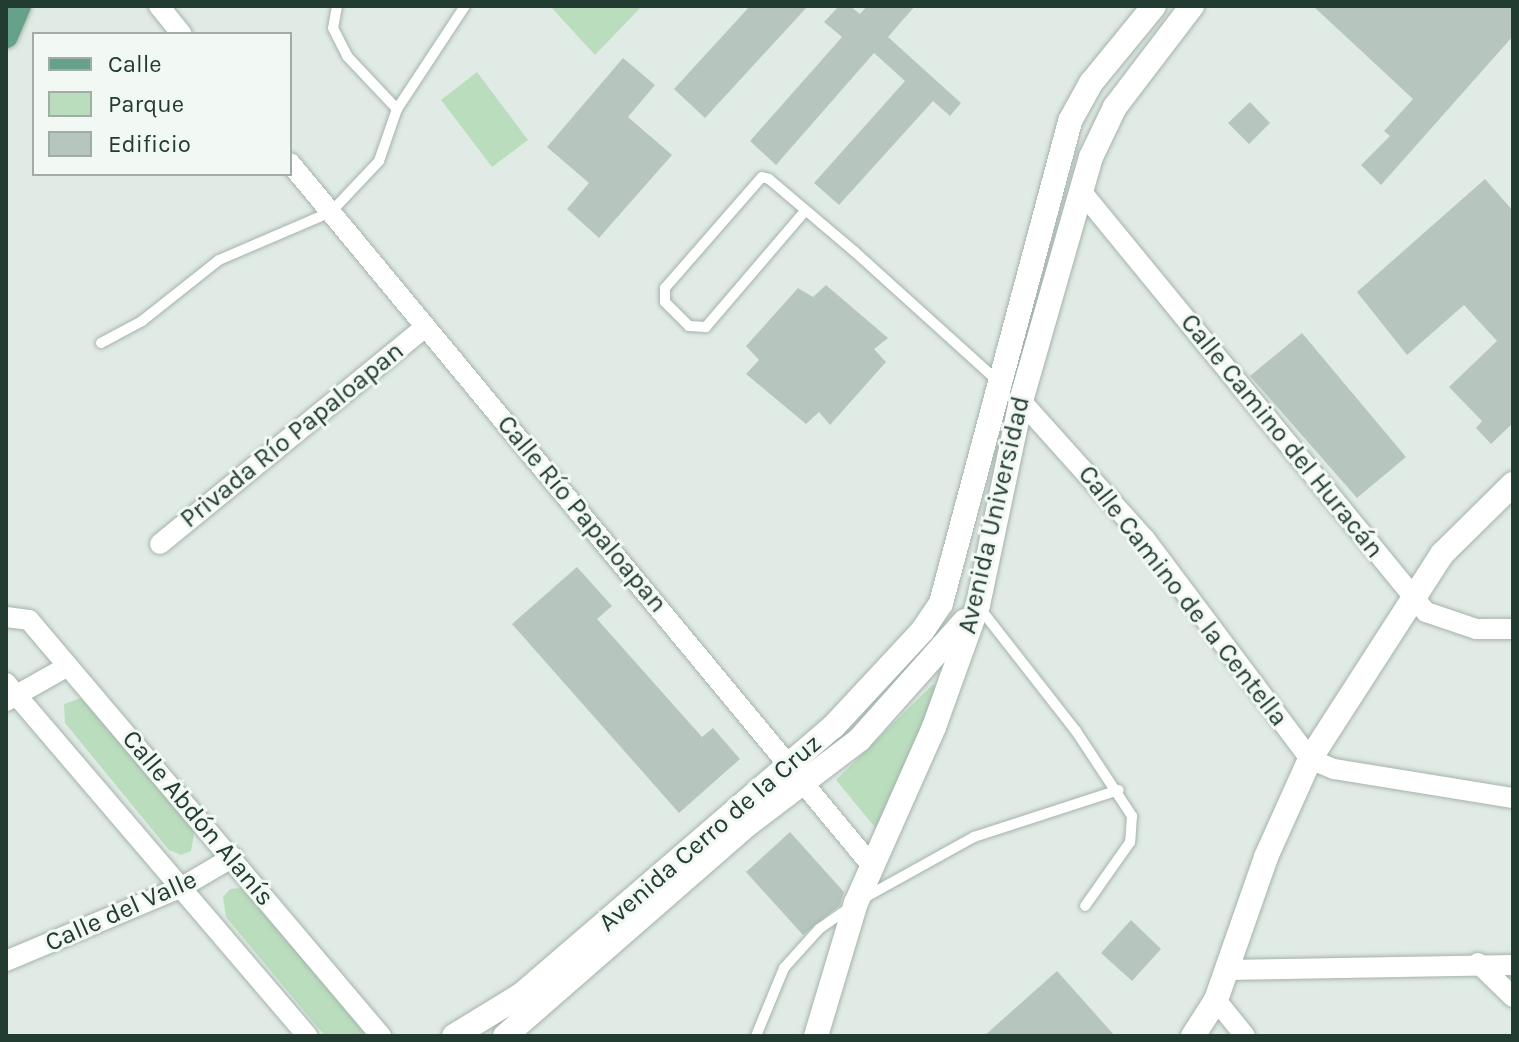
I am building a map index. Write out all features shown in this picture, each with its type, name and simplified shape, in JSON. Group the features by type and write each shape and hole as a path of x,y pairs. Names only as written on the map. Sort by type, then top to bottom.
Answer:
{"main road":[{"path":"6,36 19,6"}],"street":[{"path":"159,6 180,32"},
{"name":"Avenida Universidad","path":"816,1036 856,903 934,727 978,605 1012,393 1070,121 1091,83 1154,6"},
{"name":"Avenida Universidad","path":"941,603 1081,191 1115,107 1192,6"},
{"name":"Calle Río Papaloapan","path":"292,165 798,772 872,866"},
{"name":"Calle Camino del Huracán","path":"1081,191 1426,612 1449,623 1513,629"},
{"name":"Privada Río Papaloapan","path":"160,544 425,327"},
{"name":"Calle Camino de la Centella","path":"1012,393 1145,539 1310,759"},
{"path":"1193,1036 1216,1000 1266,857 1310,759 1412,596 1442,554 1513,484"},
{"name":"Avenida Cerro de la Cruz","path":"505,1036 747,825 892,669 941,603"},
{"name":"Avenida Cerro de la Cruz","path":"454,1036 521,995 798,772 867,731 978,605"},
{"name":"Calle Abdón Alanís","path":"6,617 29,620 233,857 381,1036"},
{"path":"68,666 10,693 182,887 307,1036"},
{"path":"1310,759 1334,769 1513,798"},
{"name":"Calle del Valle","path":"6,961 182,887 233,857"},
{"path":"1227,970 1478,963 1513,965"},
{"path":"1478,963 1513,997"},
{"path":"1216,1000 1245,1036"}],"lane":[{"path":"337,6 333,28 347,56 397,109"},
{"path":"101,343 142,321 219,260 331,212 379,161 397,109 465,6"},
{"path":"805,211 706,327 689,326 665,302 665,288 754,182 769,179 1012,393"},
{"path":"978,605 1119,790 1132,816 1133,834 1113,871 1085,906"},
{"path":"756,1036 784,968 819,929 856,903 974,837 1119,790"}],"green space":[{"path":"550,6 642,6 595,55"},
{"path":"477,72 528,140 492,167 441,100"},
{"path":"933,684 937,687 883,830 878,831 836,780"},
{"path":"81,698 195,828 191,851 181,855 169,850 65,723 64,704"},
{"path":"242,888 361,1027 365,1036 325,1036 226,917 223,897 230,889"}],"building":[{"path":"750,6 808,6 705,118 674,89"},
{"path":"839,6 850,6 860,14 867,6 915,6 888,37 961,103 950,116 933,101 839,205 814,183 905,81 874,53 776,165 750,141 842,37 824,22"},
{"path":"1313,6 1513,6 1513,36 1381,185 1361,165 1390,136 1384,131 1413,99"},
{"path":"623,58 655,85 628,117 672,155 599,238 567,209 589,183 547,147"},
{"path":"1250,102 1270,123 1249,144 1228,123"},
{"path":"1485,179 1513,211 1513,423 1491,444 1476,428 1482,421 1449,387 1497,341 1464,305 1407,355 1357,292"},
{"path":"826,285 888,338 874,349 886,362 830,425 819,412 806,424 746,374 759,360 746,346 798,288 813,297"},
{"path":"1302,333 1406,457 1357,498 1250,376"},
{"path":"577,567 612,606 597,619 702,737 713,728 740,759 679,813 512,624"},
{"path":"790,832 844,892 840,905 803,935 746,872"},
{"path":"1131,920 1161,949 1132,981 1101,953"},
{"path":"1057,971 1115,1036 984,1036"}]}
